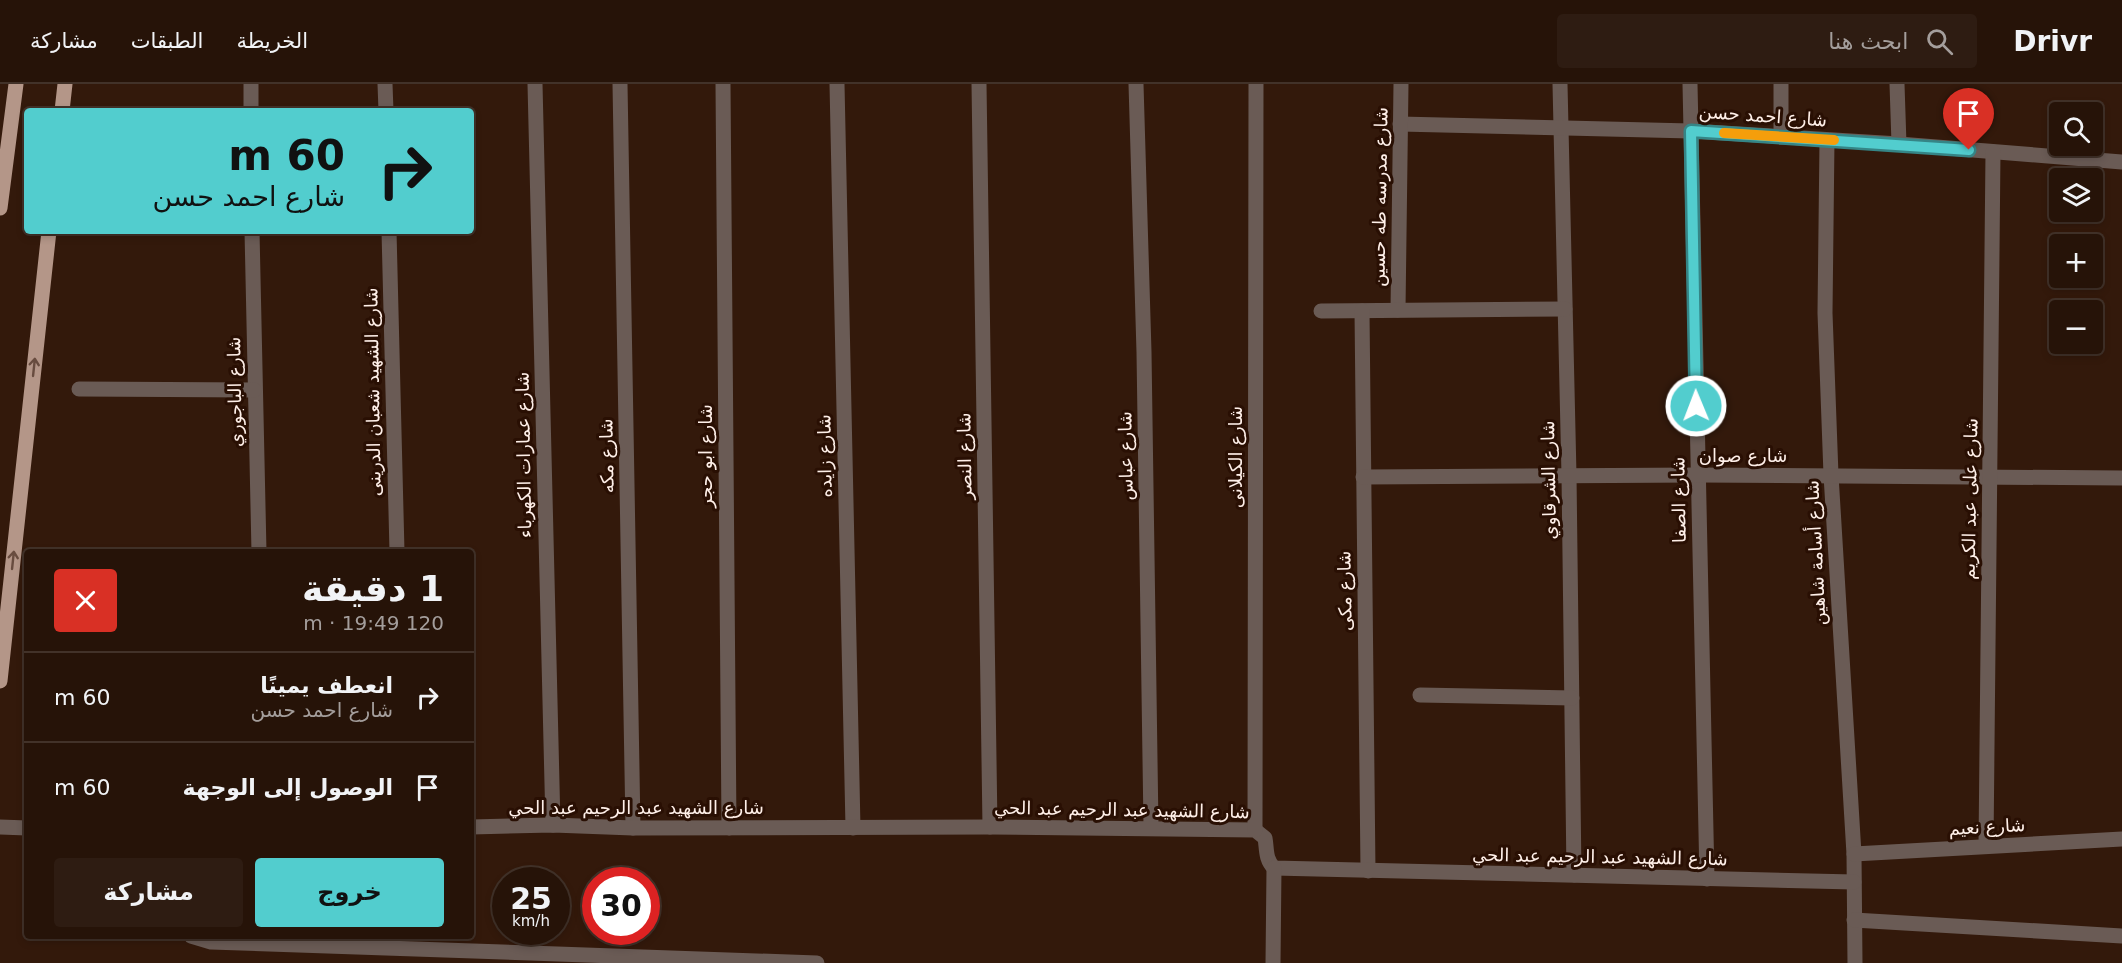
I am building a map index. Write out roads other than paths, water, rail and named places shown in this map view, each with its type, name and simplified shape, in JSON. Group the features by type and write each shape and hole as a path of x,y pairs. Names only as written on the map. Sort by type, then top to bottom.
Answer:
{"main road":[{"path":"0,208 16,84"},
{"path":"62,108 65,84"},
{"path":"0,681 49,234"}],"street":[{"path":"251,84 251,108"},
{"path":"385,84 386,108"},
{"name":"شارع عمارات الكهرباء","path":"535,84 552,825"},
{"name":"شارع مكه","path":"620,84 633,828"},
{"name":"شارع ابو حجر","path":"723,84 729,828"},
{"name":"شارع زايده","path":"837,84 853,828"},
{"name":"شارع النصر","path":"979,84 990,827"},
{"name":"شارع عباس","path":"1136,84 1144,364 1151,827"},
{"name":"شارع الكيلانى","path":"1255,830 1256,84"},
{"name":"شارع مدرسه طه حسين","path":"1398,310 1401,84"},
{"name":"شارع الشرقاوي","path":"1560,84 1569,476 1574,875"},
{"name":"شارع الصفا","path":"1690,84 1707,879"},
{"path":"1781,84 1781,137"},
{"path":"1897,84 1899,144"},
{"name":"شارع احمد حسن","path":"1400,124 1691,131 1899,144 2122,162"},
{"name":"شارع أسامة شاهين","path":"1827,140 1825,313 1831,475 1854,854 1855,963"},
{"name":"شارع على عبد الكريم","path":"1986,846 1993,152"},
{"name":"شارع الباجوري","path":"252,234 259,549"},
{"name":"شارع الشهيد شعبان الدرينى","path":"389,234 397,549"},
{"path":"1321,311 1565,309"},
{"name":"شارع مكى","path":"1362,311 1368,870"},
{"path":"79,388 254,390"},
{"name":"شارع صوان","path":"1364,477 1831,475 2122,478"},
{"path":"1420,695 1572,698"},
{"name":"شارع الشهيد عبد الرحيم عبد الحي","path":"474,827 552,825 633,828 1151,827 1255,830 1264,838 1268,862 1274,868 1854,882"},
{"path":"0,828 24,828"},
{"name":"شارع نعيم","path":"1854,854 2122,839"},
{"path":"1273,963 1274,868"},
{"path":"1854,920 2122,936"},
{"path":"201,939 211,942 456,957 817,963"}]}
